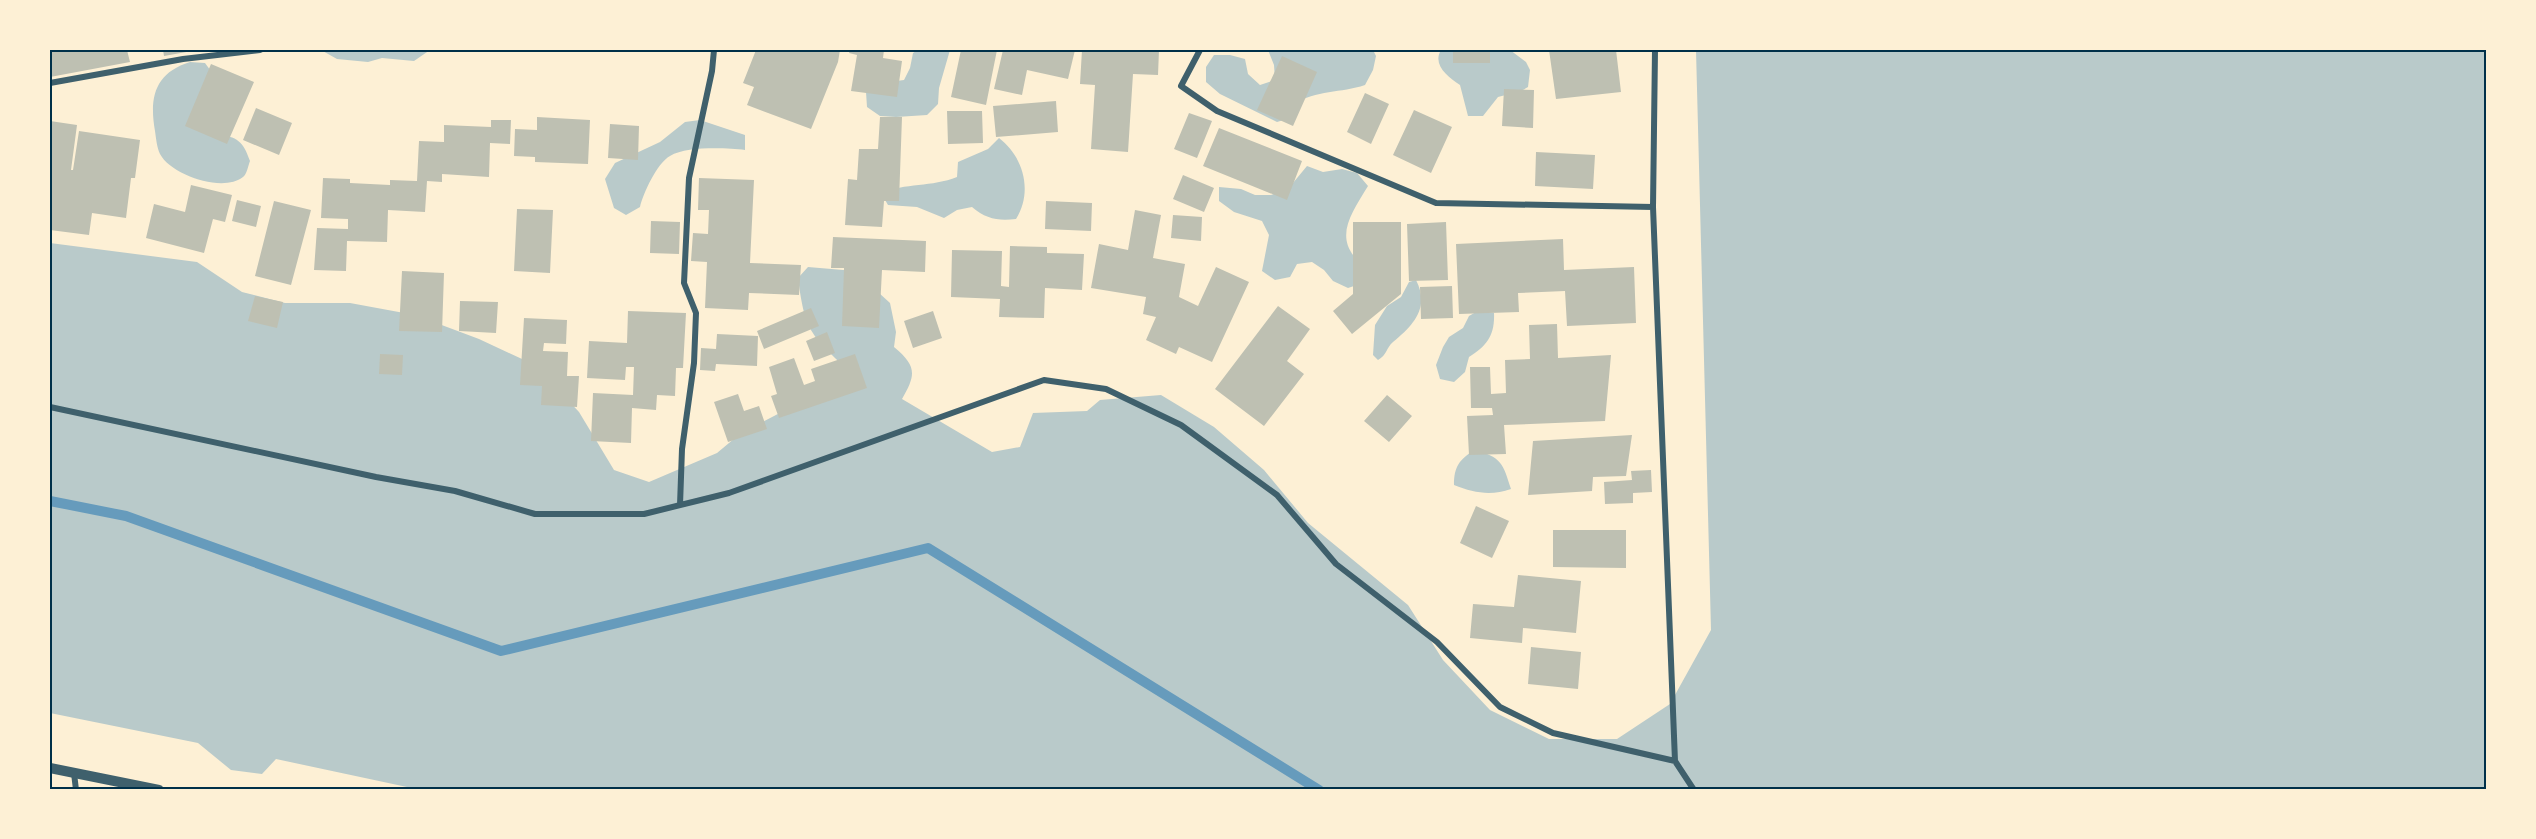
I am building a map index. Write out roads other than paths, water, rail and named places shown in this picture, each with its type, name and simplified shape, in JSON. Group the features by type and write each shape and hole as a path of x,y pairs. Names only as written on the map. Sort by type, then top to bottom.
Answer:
{"street":[{"path":"50,82 183,59 260,50"},
{"path":"681,505 682,449 694,363 696,313 684,283 689,178 712,71 714,50"},
{"path":"1200,50 1181,86 1217,111 1436,203 1653,207"},
{"path":"1655,50 1653,207 1675,760 1694,789"},
{"path":"50,407 376,477 455,491 535,514 644,514 729,493 1044,380 1106,389 1181,425 1277,495 1336,564 1437,642 1500,707 1553,733 1675,760"},
{"path":"50,768 159,789"},
{"path":"74,772 76,789"}],"waterway":[{"path":"50,501 126,516 501,651 928,548 1319,790"}]}
